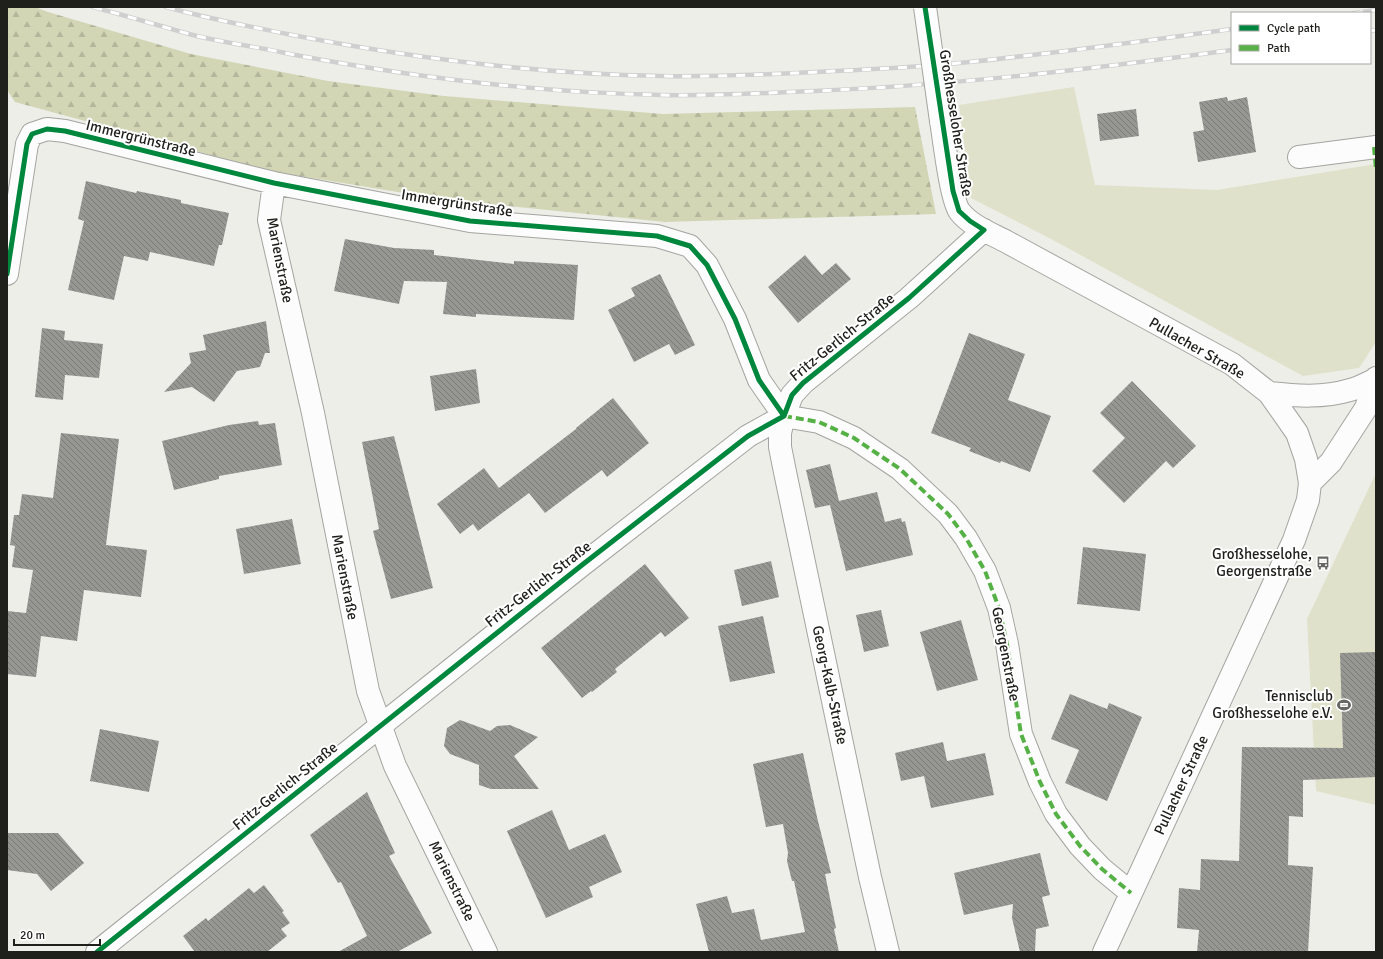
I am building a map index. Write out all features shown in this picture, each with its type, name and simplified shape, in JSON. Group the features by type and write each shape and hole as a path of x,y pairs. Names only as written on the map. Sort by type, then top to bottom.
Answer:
{"street":[{"name":"Großhesseloher Straße","path":"925,7 941,121 953,191 959,211 970,221 984,230"},
{"name":"Immergrünstraße","path":"7,274 27,144 32,134 47,129 65,131 274,183 470,221 656,236 690,246 707,265 735,319 759,380 784,416"},
{"path":"1299,158 1376,147"},
{"name":"Marienstraße","path":"274,183 269,220 313,413 368,691 395,766 486,952"},
{"name":"Pullacher Straße","path":"984,230 1232,364 1269,393 1297,433 1306,459 1310,483 1308,500 1294,540 1104,952"},
{"name":"Fritz-Gerlich-Straße","path":"97,952 570,574 748,436 784,416 792,395 803,383 909,298 984,230"},
{"path":"1269,393 1313,397 1351,390 1376,379"},
{"path":"1310,483 1331,462 1366,408 1376,379"},
{"name":"Georgenstraße","path":"784,416 819,422 854,438 900,469 948,514 966,538 984,572 999,608 1007,644 1021,734 1040,782 1056,814 1080,846 1102,869 1131,893"},
{"name":"Georg-Kalb-Straße","path":"784,416 780,433 780,447 869,869 888,952"}],"green space":[{"path":"7,7 35,7 191,54 328,81 444,96 663,114 915,107 936,214 665,222 440,199 270,171 15,102 7,90"},
{"path":"1074,87 1095,185 1217,190 1376,164 1376,342 1359,368 1303,376 1051,239 971,198 959,105"},
{"name":"Tennisclub Großhesselohe e.V.","path":"1376,473 1376,805 1316,791 1307,619"}],"building":[{"path":"1227,97 1228,101 1247,97 1256,152 1198,162 1193,132 1204,130 1199,102"},
{"path":"1136,109 1139,136 1100,141 1097,114"},
{"path":"86,181 136,193 137,191 181,200 181,203 229,213 222,245 219,245 214,266 150,252 148,261 124,256 114,300 68,290 84,221 78,219"},
{"path":"345,239 394,248 434,250 434,255 514,264 514,261 578,265 574,320 476,314 476,317 443,314 447,282 404,281 399,304 334,291"},
{"path":"805,255 822,275 836,263 851,279 798,323 768,287"},
{"path":"660,274 695,345 675,355 669,344 634,362 608,310 635,296 631,288"},
{"path":"266,321 270,353 265,353 260,367 237,371 214,402 192,387 164,392 191,363 189,353 206,350 203,335"},
{"path":"42,328 65,331 64,340 103,344 99,378 65,375 63,400 35,397"},
{"path":"969,333 1025,354 1008,400 1051,416 1030,472 1001,461 1000,463 969,451 971,448 931,433"},
{"path":"476,369 480,403 435,411 430,376"},
{"path":"1132,381 1196,446 1173,468 1166,461 1124,503 1092,471 1125,438 1100,413"},
{"path":"613,398 649,443 607,477 602,470 545,513 529,493 478,531 473,524 460,534 437,504 484,468 499,488 576,429"},
{"path":"258,421 259,425 275,423 282,465 219,476 219,479 174,490 162,441 229,425"},
{"path":"61,433 119,439 106,545 147,550 141,597 84,590 77,641 41,636 36,677 7,674 7,611 26,613 33,570 12,567 15,546 10,545 14,515 19,515 22,494 53,498"},
{"path":"394,436 433,588 391,599 373,531 379,529 362,442"},
{"path":"830,464 839,501 877,492 885,522 901,518 902,522 905,521 913,555 846,571 830,505 815,508 806,470"},
{"path":"292,519 301,564 244,574 236,529"},
{"path":"1083,547 1146,554 1140,611 1077,604"},
{"path":"771,561 779,597 742,606 734,570"},
{"path":"645,564 689,618 665,637 661,632 615,669 617,672 582,698 541,648"},
{"path":"881,610 889,646 864,652 856,615"},
{"path":"763,616 775,673 730,682 718,626"},
{"path":"961,620 978,680 937,691 920,632"},
{"path":"1376,652 1376,777 1303,780 1303,817 1289,816 1288,865 1313,867 1308,952 1197,952 1199,930 1177,928 1179,888 1200,890 1201,859 1239,861 1242,747 1343,748 1340,653"},
{"path":"1070,694 1107,709 1109,703 1142,717 1107,801 1065,783 1079,750 1051,739"},
{"path":"460,720 490,731 497,726 510,725 538,737 514,756 539,789 491,789 479,785 479,765 450,754 444,746 447,728"},
{"path":"100,729 159,741 149,792 90,781"},
{"path":"943,742 947,761 985,753 994,795 931,808 924,776 901,781 895,753"},
{"path":"803,753 831,873 825,874 836,928 834,929 839,952 709,952 696,904 727,896 732,913 754,909 761,940 805,932 794,881 792,881 787,861 788,853 783,824 766,827 753,764"},
{"path":"367,792 395,853 389,856 432,933 397,952 338,952 367,936 341,882 338,883 310,835"},
{"path":"552,810 569,850 605,834 622,872 589,887 593,897 546,918 507,831"},
{"path":"7,833 58,833 84,863 51,891 37,874 7,870"},
{"path":"1040,853 1050,895 1042,897 1049,926 1036,929 1035,952 1020,952 1012,918 1013,904 964,915 954,873"},
{"path":"264,885 284,911 282,912 290,923 281,929 287,936 267,952 195,952 183,936 206,918 208,921 249,888 254,893"}],"railway":[{"path":"93,7 205,38 382,70 429,77 522,87 615,94 726,95 845,90 1011,77 1231,50"},
{"path":"166,7 287,34 334,43 427,57 568,72 662,76 713,76 883,69 948,64 1068,51 1231,29"},
{"path":"1361,12 1376,10"},
{"path":"1371,31 1376,30"}],"marked path":[{"path":"1374,147 1376,169"},
{"path":"784,416 819,422 854,438 900,469 948,514 966,538 985,571 999,608 1007,644 1021,734 1040,782 1056,814 1080,846 1102,869 1131,893"}],"cycle path":[{"path":"97,952 582,565 748,436 784,416 792,395 803,383 909,298 984,230 970,221 959,211 953,191 925,7"},
{"path":"7,274 27,144 32,134 47,129 65,131 274,183 470,221 657,236 690,246 707,265 735,319 759,380 784,416"}],"place":[{"name":"Großhesselohe, Georgenstraße","path":"1323,563"},
{"name":"Tennisclub Großhesselohe e.V.","path":"1344,705"}]}
